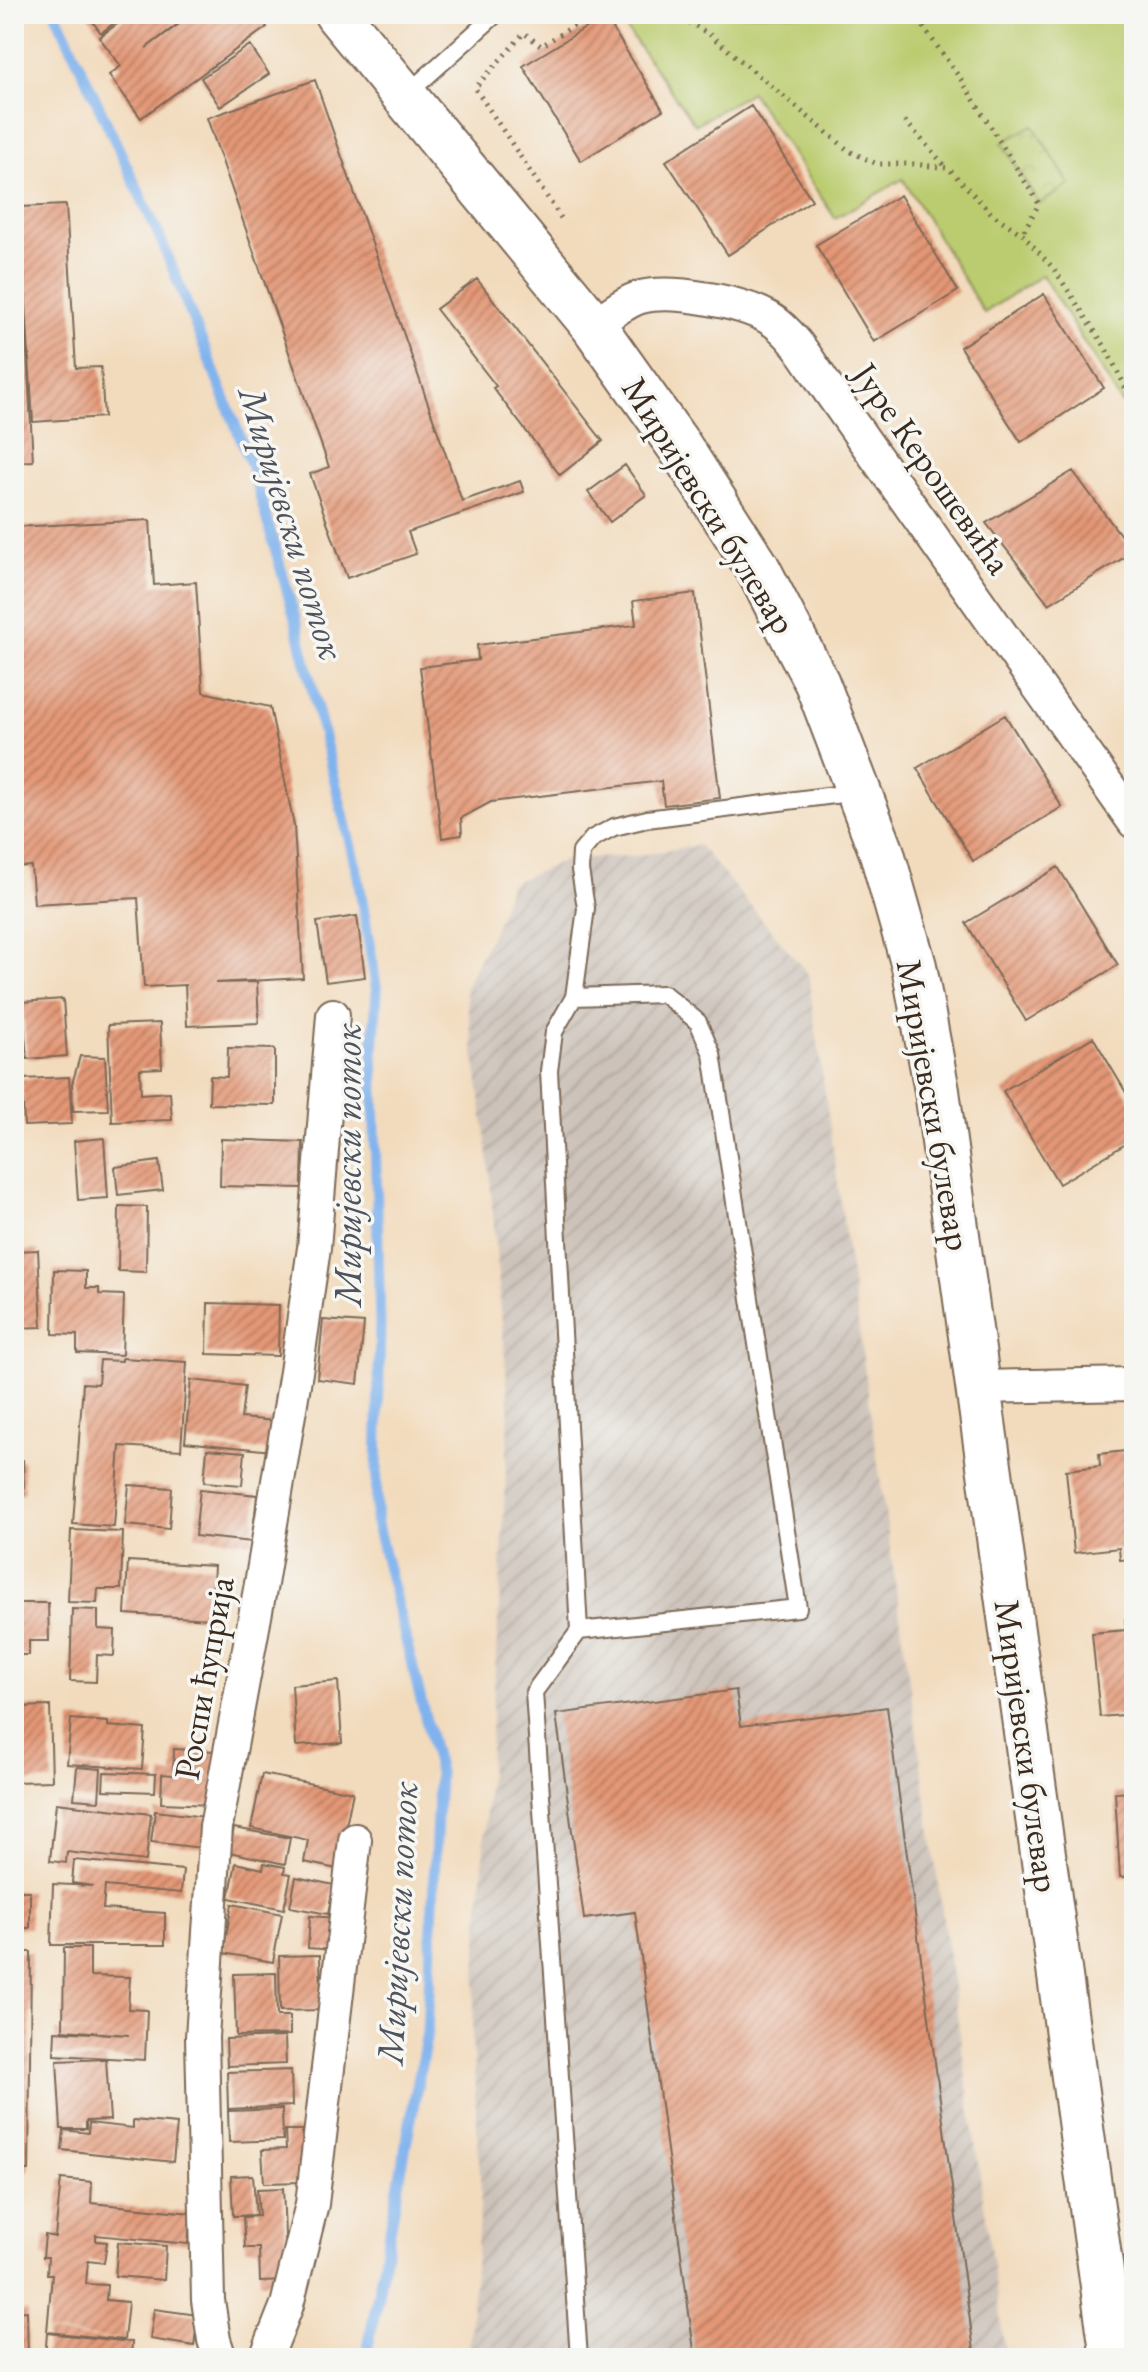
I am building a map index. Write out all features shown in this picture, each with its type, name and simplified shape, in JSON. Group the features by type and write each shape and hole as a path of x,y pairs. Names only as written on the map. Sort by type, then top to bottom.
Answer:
{"main road":[{"name":"Миријевски булевар","path":"337,14 593,325 679,446 757,567 817,683 882,853 910,951 928,1031 1113,2358"}],"street":[{"name":"Јуре Керошевића","path":"593,325 640,298 661,295 682,295 740,307 770,318 794,342 1134,822"},
{"name":"Роспи ћуприја","path":"220,2358 208,2300 202,2037 216,1827 263,1569 314,1248 333,1015"},
{"path":"979,1387 1134,1384"},
{"path":"266,2358 287,2305 312,2204 355,1840"}],"lane":[{"path":"404,96 496,14"},
{"path":"579,2358 534,1692 579,1631 549,1071 554,1032 574,997 586,908 580,870 581,852 593,838 614,827 647,819 860,792"},
{"path":"574,997 664,994 698,1022 712,1054 798,1608 579,1631"}],"path":[{"path":"569,230 475,88 524,33 541,46 593,14"},
{"path":"675,14 719,42 849,151 877,164 948,168"},
{"path":"914,14 978,106 1039,204 1022,234"},
{"path":"905,121 992,214 1022,234 1054,269 1104,345 1134,412"}],"shaded area":[{"path":"699,845 808,974 1006,2358 468,2358 481,2194 472,2037 509,1405 488,1155 465,988 498,921 510,884 568,859 633,856"}],"green space":[{"path":"616,14 1134,14 1134,396 1123,405 1042,275 984,313 903,179 835,218 751,92 695,125"},
{"path":"1033,125 1070,185 1039,204 1002,143"}],"building":[{"path":"87,14 126,14 101,33"},
{"path":"131,14 191,14 146,48 193,14 258,14 267,27 141,118 109,75 121,66 99,37"},
{"path":"605,16 663,110 581,161 523,66"},
{"path":"250,45 269,74 220,107 201,78"},
{"path":"315,80 462,501 520,481 524,492 408,532 416,554 347,578 310,474 329,467 207,118"},
{"path":"751,106 812,200 728,255 666,161"},
{"path":"14,185 19,212 33,461 14,462"},
{"path":"900,195 958,291 874,342 816,245"},
{"path":"66,205 76,368 101,367 104,417 33,422 20,207"},
{"path":"477,279 603,441 560,475 436,309"},
{"path":"1044,294 1104,388 1021,442 960,347"},
{"path":"625,465 646,495 610,522 588,492"},
{"path":"1073,471 1133,552 1049,604 986,523"},
{"path":"150,520 154,585 196,582 203,692 270,707 294,826 303,978 215,983 257,982 259,1023 187,1026 185,985 144,987 138,898 34,904 31,866 14,867 14,527"},
{"path":"695,593 720,798 664,805 661,781 491,802 461,818 462,835 442,838 420,667 478,660 477,645 636,625 633,601"},
{"path":"1005,715 1062,807 973,861 917,768"},
{"path":"1058,867 1118,965 1026,1021 966,923"},
{"path":"357,916 365,977 326,982 317,922"},
{"path":"63,999 67,1056 27,1059 22,1002"},
{"path":"160,1023 162,1068 140,1069 141,1094 170,1092 172,1120 112,1122 108,1025"},
{"path":"1093,1037 1134,1106 1134,1139 1059,1184 1003,1091"},
{"path":"228,1048 275,1049 275,1105 209,1104 210,1076 227,1077"},
{"path":"80,1056 105,1057 108,1110 73,1111 72,1084"},
{"path":"69,1077 72,1124 24,1126 22,1079"},
{"path":"104,1138 108,1198 78,1200 74,1141"},
{"path":"221,1139 303,1142 302,1188 220,1186"},
{"path":"159,1161 163,1190 118,1195 115,1167"},
{"path":"119,1206 147,1207 146,1272 118,1271"},
{"path":"38,1250 42,1327 14,1328 14,1251"},
{"path":"54,1270 86,1271 86,1288 99,1288 99,1294 124,1295 122,1355 77,1353 77,1335 53,1334"},
{"path":"208,1303 279,1305 278,1356 207,1354"},
{"path":"323,1320 364,1323 358,1384 317,1379"},
{"path":"122,1358 187,1362 181,1450 120,1446 114,1527 73,1524 83,1383 98,1384 100,1360 122,1361"},
{"path":"191,1380 245,1386 241,1418 275,1421 272,1451 185,1442"},
{"path":"207,1449 245,1452 242,1485 204,1482"},
{"path":"1134,1450 1134,1559 1120,1560 1119,1548 1074,1553 1066,1470 1100,1466 1099,1454"},
{"path":"23,1460 24,1494 14,1495 14,1461"},
{"path":"129,1485 172,1488 169,1529 125,1525"},
{"path":"200,1489 257,1495 252,1542 195,1536"},
{"path":"71,1530 123,1532 121,1589 98,1589 97,1603 68,1602"},
{"path":"128,1561 214,1566 211,1619 125,1614"},
{"path":"14,1603 48,1603 49,1641 29,1641 29,1655 14,1655"},
{"path":"72,1609 98,1610 98,1629 115,1630 114,1656 97,1655 96,1682 70,1681"},
{"path":"1134,1618 1134,1714 1100,1717 1092,1633 1126,1630 1125,1619"},
{"path":"338,1681 342,1743 296,1746 292,1685"},
{"path":"736,1690 741,1726 887,1707 975,2358 695,2358 635,1912 584,1919 556,1714"},
{"path":"50,1706 52,1781 14,1782 14,1707"},
{"path":"71,1719 145,1729 142,1769 67,1764"},
{"path":"174,1749 215,1751 213,1805 161,1803 162,1774 173,1775"},
{"path":"77,1767 101,1769 99,1801 74,1799"},
{"path":"104,1772 156,1774 155,1792 103,1790"},
{"path":"262,1774 353,1792 337,1869 304,1862 308,1840 251,1828"},
{"path":"1134,1792 1134,1877 1120,1877 1115,1793"},
{"path":"56,1803 151,1814 146,1861 67,1852 66,1863 50,1861"},
{"path":"155,1811 214,1818 210,1849 151,1842"},
{"path":"234,1828 290,1838 285,1864 229,1852"},
{"path":"74,1860 183,1870 181,1893 105,1886 103,1909 165,1913 165,1945 51,1945 53,1884 93,1886 72,1883"},
{"path":"236,1863 263,1869 264,1863 285,1867 284,1873 291,1874 284,1909 229,1898"},
{"path":"296,1877 334,1885 328,1914 290,1907"},
{"path":"14,1891 30,1891 30,1928 14,1928"},
{"path":"232,1904 282,1914 273,1962 223,1953"},
{"path":"310,1916 338,1918 335,1950 308,1948"},
{"path":"64,1948 90,1948 90,1976 130,1977 128,2009 147,2010 145,2060 54,2055 55,2031 129,2035 63,2030"},
{"path":"14,1952 31,1952 29,2171 14,2171"},
{"path":"320,1955 321,2010 280,2011 279,1956"},
{"path":"276,1973 277,2016 290,2016 290,2035 236,2036 234,1974"},
{"path":"285,2037 286,2064 227,2066 226,2039"},
{"path":"106,2059 110,2120 86,2121 86,2129 61,2129 57,2061"},
{"path":"291,2070 292,2106 228,2109 227,2072"},
{"path":"282,2109 283,2140 229,2142 228,2111"},
{"path":"133,2120 177,2124 173,2162 62,2150 64,2130 88,2133 89,2123 133,2128"},
{"path":"285,2130 302,2130 304,2182 264,2183 262,2150 286,2149"},
{"path":"253,2175 256,2215 233,2216 231,2176"},
{"path":"61,2179 92,2182 91,2203 191,2213 188,2244 96,2235 96,2241 107,2242 104,2263 88,2261 86,2284 107,2285 106,2300 128,2302 124,2340 47,2332 52,2274 47,2274 48,2257 43,2257 45,2235 55,2237"},
{"path":"283,2188 287,2281 260,2282 259,2248 245,2248 243,2217 259,2216 257,2189"},
{"path":"118,2242 166,2246 164,2280 115,2276"},
{"path":"154,2309 198,2315 194,2346 150,2339"},
{"path":"27,2311 28,2358 14,2358 14,2312"},
{"path":"47,2333 132,2342 131,2358 45,2358"}],"waterway":[{"name":"Миријевски поток","path":"56,14 162,242 251,464 295,618 358,876 377,992 373,1055 380,1324 376,1521 439,1772 427,2033 366,2358"}]}
